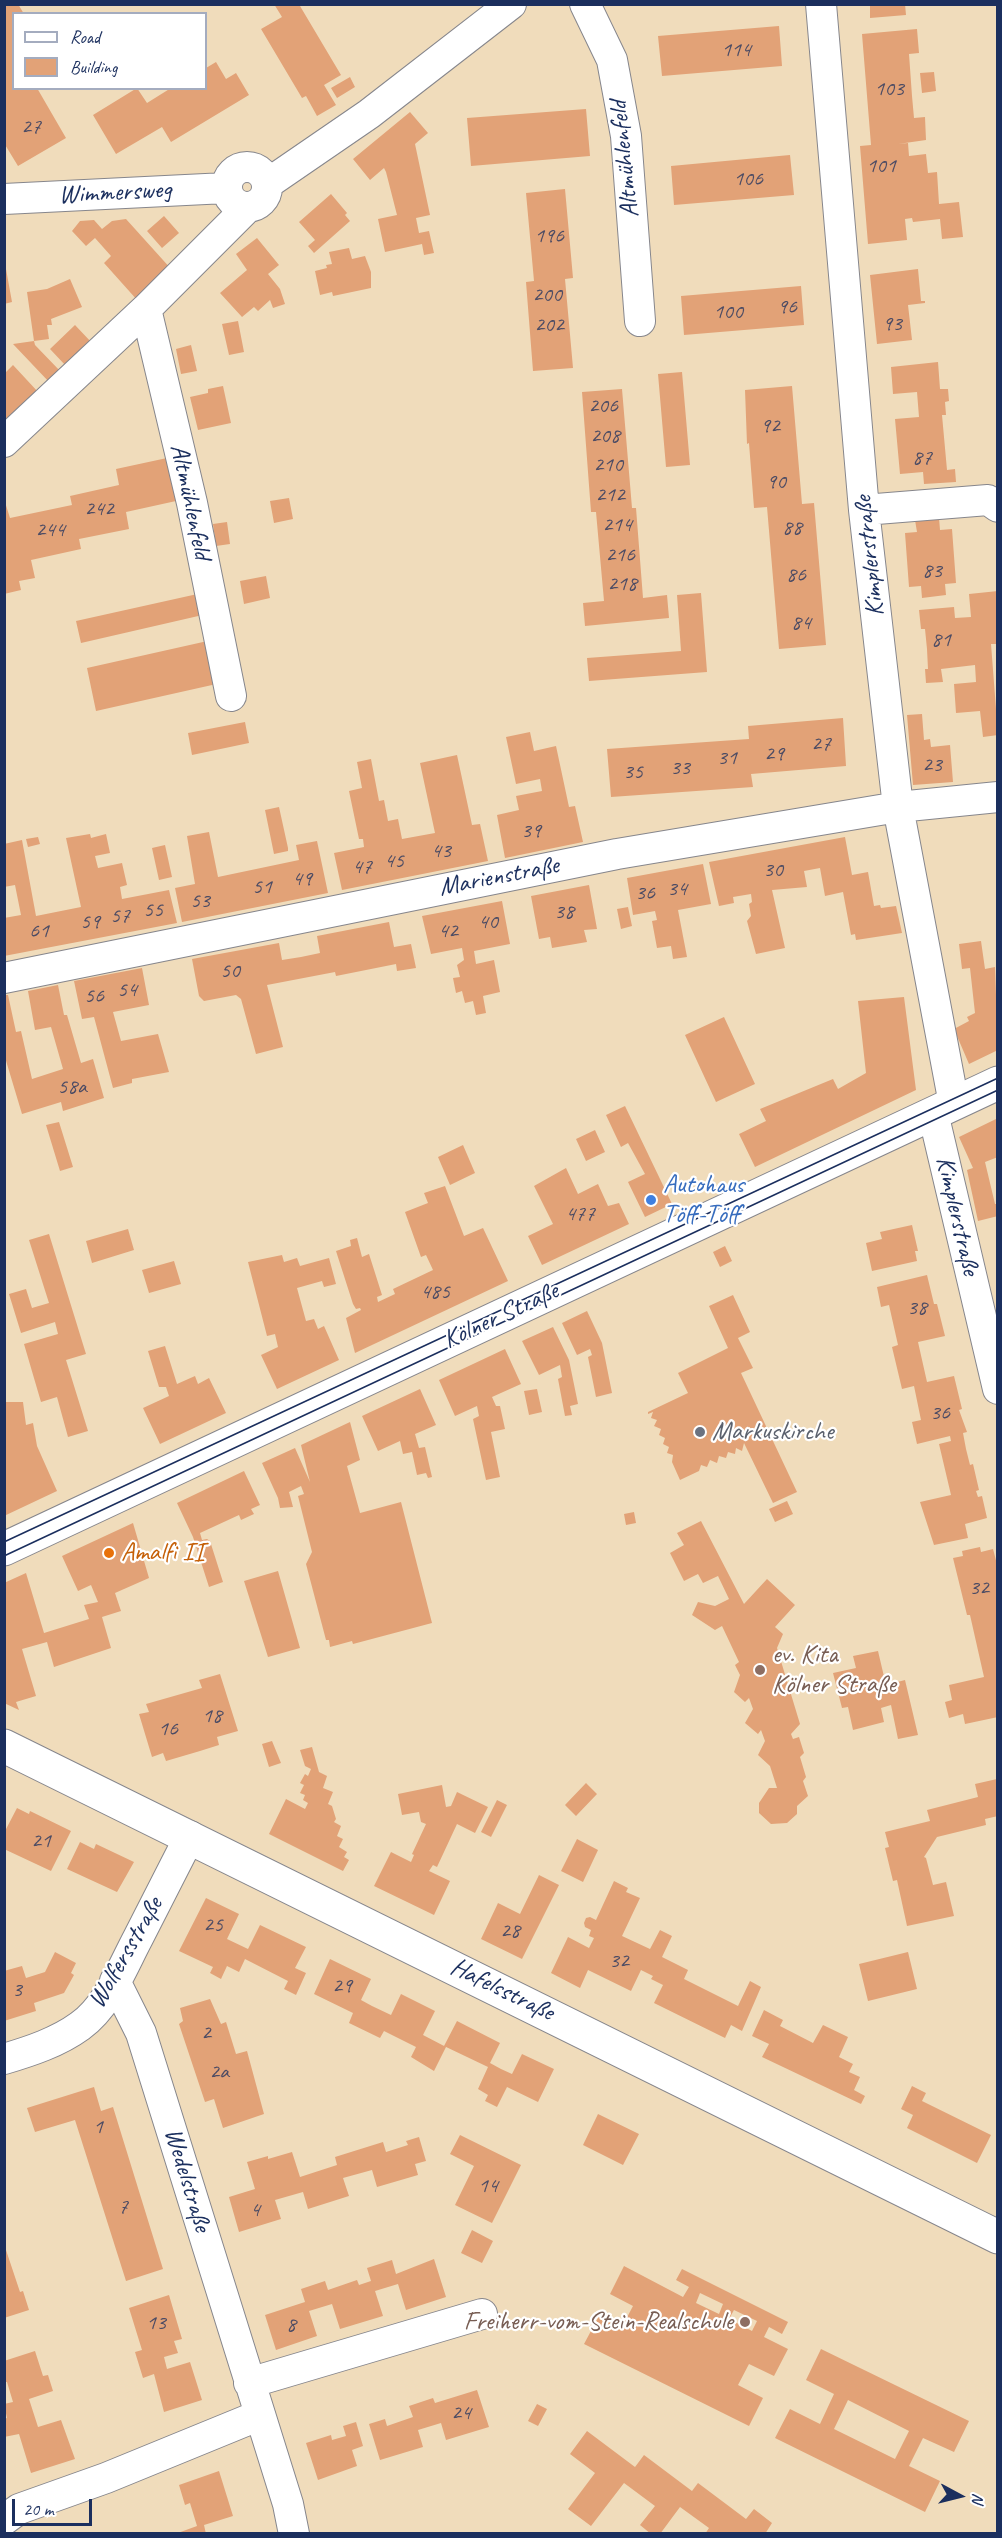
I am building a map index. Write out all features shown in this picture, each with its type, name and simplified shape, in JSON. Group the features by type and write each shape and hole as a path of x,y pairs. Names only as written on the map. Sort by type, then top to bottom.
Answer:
{"main road":[{"name":"Kölner Straße","path":"4,1549 998,1083"},
{"name":"Hafelsstraße","path":"4,1746 998,2237"}],"street":[{"path":"4,442 146,309 237,198 233,173 238,168 246,167 260,172 267,184 369,114 511,4"},
{"name":"Altmühlenfeld","path":"585,4 612,60 626,136 640,321"},
{"name":"Kimplerstraße","path":"821,4 864,510 898,807 944,1108 998,1389"},
{"name":"Wimmersweg","path":"4,199 237,198"},
{"name":"Altmühlenfeld","path":"146,309 192,503 231,696"},
{"path":"864,510 988,500 998,507"},
{"name":"Marienstraße","path":"4,978 617,854 898,807 998,797"},
{"name":"Wolfersstraße","path":"4,2059 28,2052 63,2036 81,2025 97,2010 116,1981 190,1836"},
{"name":"Wedelstraße","path":"116,1981 141,2033 294,2524 294,2534"},
{"path":"249,2383 482,2314"},
{"path":"4,2520 19,2509 106,2478 260,2415"}],"building":[{"path":"4,4 18,4 23,12 12,12 12,90 38,90 66,138 18,166 4,143"},
{"path":"274,4 303,4 300,6 341,75 324,85 336,105 317,116 306,96 302,98 261,29 282,17"},
{"path":"870,4 905,4 906,15 870,18"},
{"path":"779,26 782,66 662,76 658,36"},
{"path":"917,29 919,53 909,54 912,96 914,118 925,117 926,140 898,144 908,143 909,156 926,154 928,173 937,172 939,204 959,202 963,237 942,239 940,219 913,222 912,218 905,219 907,240 868,244 860,146 871,145 862,34"},
{"path":"216,62 226,79 236,73 249,95 171,142 162,127 116,154 93,115 134,90 138,90 147,103 168,90 207,90 207,67"},
{"path":"934,72 936,91 922,93 920,73"},
{"path":"350,77 355,87 337,98 331,88"},
{"path":"586,109 590,156 471,166 467,118"},
{"path":"410,112 428,133 415,144 430,215 416,218 419,233 429,231 434,253 424,255 422,244 385,252 378,219 397,215 386,172 384,168 370,180 353,159"},
{"path":"790,155 794,195 674,205 671,166"},
{"path":"565,189 573,278 565,279 573,368 533,371 526,282 534,281 526,193"},
{"path":"331,194 347,213 345,215 350,221 314,253 308,246 315,240 299,222"},
{"path":"164,216 179,233 162,248 147,231"},
{"path":"126,219 172,270 138,301 104,263 111,256 95,238 86,246 72,231 80,221 94,220 102,229 112,221"},
{"path":"257,238 279,265 268,274 280,289 285,304 273,308 270,300 258,311 254,307 242,317 220,293 247,270 236,254"},
{"path":"349,248 352,259 365,256 371,272 371,288 333,296 332,292 320,295 315,271 332,264 329,252"},
{"path":"4,258 12,302 4,304"},
{"path":"918,269 921,301 925,303 908,305 912,340 877,344 870,275"},
{"path":"70,279 82,307 51,319 52,325 47,325 49,339 34,341 27,292 47,289"},
{"path":"801,286 804,325 684,335 681,296"},
{"path":"238,321 244,352 229,355 222,324"},
{"path":"75,325 92,343 66,366 50,349"},
{"path":"34,341 35,345 61,372 50,383 13,344"},
{"path":"191,345 197,371 181,374 176,349"},
{"path":"938,362 940,389 948,389 949,401 945,402 946,415 942,415 947,470 955,469 956,482 924,484 923,472 900,474 895,419 919,417 917,392 893,394 891,367"},
{"path":"13,365 39,393 4,425 4,374"},
{"path":"682,372 690,465 666,467 658,374"},
{"path":"223,386 231,423 198,430 190,397 208,393 208,389"},
{"path":"792,386 802,504 814,503 826,645 779,649 767,507 754,508 749,443 747,444 745,390"},
{"path":"622,389 632,508 636,508 643,598 667,595 669,618 585,626 583,603 604,601 596,512 591,512 582,392"},
{"path":"167,458 176,501 126,512 129,529 79,539 81,549 31,560 35,578 19,581 21,590 4,594 4,499 10,518 72,505 70,496 119,485 116,469"},
{"path":"289,498 293,519 274,523 270,501"},
{"path":"939,518 940,530 952,529 956,583 945,584 946,595 922,598 921,586 909,587 905,533 917,532 915,520"},
{"path":"227,522 230,544 216,546 213,524"},
{"path":"266,576 270,598 244,604 240,581"},
{"path":"998,591 998,644 991,644 998,735 983,737 980,711 956,713 954,684 976,682 975,665 941,669 943,682 926,683 927,649 925,629 921,629 919,610 954,607 955,618 971,617 969,594"},
{"path":"202,593 207,614 81,643 76,621"},
{"path":"701,593 707,672 589,681 587,658 681,651 677,595"},
{"path":"212,640 221,683 96,711 87,668"},
{"path":"922,714 924,740 930,739 931,747 950,745 953,782 913,785 907,715"},
{"path":"843,718 846,766 751,774 753,787 611,797 607,749 749,739 748,726"},
{"path":"245,722 249,743 192,755 188,733"},
{"path":"530,732 534,751 556,746 569,807 575,806 583,842 505,858 497,815 519,810 516,796 542,791 540,779 516,784 506,737"},
{"path":"457,755 472,825 480,824 488,861 342,890 334,853 364,847 363,839 359,839 349,791 362,788 357,762 371,759 379,801 384,800 388,821 398,819 402,839 435,833 420,763"},
{"path":"279,807 288,851 274,854 265,810"},
{"path":"209,832 218,877 299,860 296,845 317,841 328,893 182,922 175,888 195,884 187,836"},
{"path":"90,834 91,838 106,834 110,853 95,856 98,868 122,863 127,885 120,887 122,899 169,890 177,923 4,956 4,918 21,915 15,885 4,887 4,844 22,840 36,916 81,907 66,838"},
{"path":"38,837 40,844 28,847 26,839"},
{"path":"845,837 852,875 868,872 874,906 880,905 881,908 896,906 902,933 856,940 855,934 851,935 843,892 825,896 820,868 804,871 807,887 772,890 785,948 756,954 747,921 751,916 749,904 752,902 751,894 733,897 734,903 719,906 709,862"},
{"path":"165,845 172,877 159,880 152,848"},
{"path":"703,864 711,904 678,910 687,957 673,959 671,946 657,948 652,921 657,920 655,911 633,915 627,878"},
{"path":"589,885 597,929 584,930 587,942 552,948 550,937 539,939 531,896"},
{"path":"502,901 510,944 474,951 476,964 494,960 500,992 483,996 486,1013 476,1015 473,1001 465,1003 462,991 456,993 453,978 460,977 457,965 464,960 462,948 431,954 422,916"},
{"path":"628,907 632,926 621,929 617,909"},
{"path":"389,922 394,947 411,944 416,968 397,971 396,964 336,976 335,972 267,985 283,1047 256,1054 241,999 236,995 204,1001 199,996 192,959 279,943 282,960 301,957 320,953 317,936"},
{"path":"981,941 985,969 995,967 998,1050 969,1064 954,1029 969,1021 967,1017 975,1013 970,968 962,969 959,944"},
{"path":"142,968 149,1005 113,1012 121,1041 158,1034 169,1072 132,1079 132,1083 113,1088 94,1017 82,1019 74,981"},
{"path":"58,985 64,1015 67,1015 81,1063 93,1059 104,1098 63,1111 61,1102 22,1114 4,1054 4,995 8,995 16,1032 21,1031 32,1079 63,1069 51,1027 35,1030 28,991"},
{"path":"904,997 916,1090 755,1167 739,1134 766,1121 760,1109 833,1079 838,1089 866,1073 858,1001"},
{"path":"724,1017 755,1084 716,1102 685,1035"},
{"path":"625,1106 672,1204 645,1217 628,1182 645,1174 628,1143 621,1147 606,1115"},
{"path":"996,1119 998,1157 985,1162 995,1204 998,1204 998,1216 978,1221 967,1170 973,1168 959,1137"},
{"path":"59,1122 73,1167 60,1171 46,1125"},
{"path":"595,1130 605,1152 586,1161 576,1139"},
{"path":"463,1145 475,1173 450,1185 438,1157"},
{"path":"566,1168 578,1194 598,1184 608,1206 619,1203 629,1224 542,1265 528,1236 553,1224 534,1186"},
{"path":"445,1186 464,1236 483,1228 508,1281 355,1353 346,1318 361,1310 356,1309 353,1304 336,1251 351,1246 350,1240 357,1238 362,1257 369,1254 382,1295 377,1297 378,1302 395,1294 393,1289 433,1270 426,1255 421,1257 405,1212 428,1203 424,1193"},
{"path":"912,1225 918,1251 915,1251 917,1261 872,1271 866,1243 882,1239 880,1232"},
{"path":"128,1229 134,1250 92,1263 86,1241"},
{"path":"49,1234 86,1354 66,1360 88,1431 68,1437 57,1397 41,1402 24,1344 58,1334 55,1322 21,1333 9,1294 26,1289 32,1308 49,1303 29,1240"},
{"path":"725,1246 732,1261 720,1267 713,1252"},
{"path":"282,1255 284,1262 297,1258 300,1266 329,1258 336,1284 324,1287 322,1281 297,1288 306,1321 314,1319 318,1329 324,1326 339,1360 277,1389 261,1355 278,1347 275,1334 267,1336 248,1262"},
{"path":"174,1261 181,1284 149,1293 142,1270"},
{"path":"927,1275 945,1336 918,1342 927,1382 954,1376 962,1409 959,1410 967,1432 963,1433 966,1449 970,1465 973,1464 979,1490 976,1491 978,1497 982,1496 987,1518 965,1524 968,1538 934,1545 920,1502 951,1495 939,1444 951,1441 950,1436 917,1444 912,1422 921,1420 914,1386 902,1389 892,1347 898,1345 889,1305 881,1307 877,1287"},
{"path":"733,1295 750,1332 738,1338 753,1368 741,1373 797,1492 773,1503 744,1443 742,1451 736,1448 735,1454 728,1452 726,1458 719,1456 717,1463 710,1460 707,1467 701,1465 699,1471 680,1480 672,1462 673,1455 667,1453 669,1447 663,1444 665,1438 659,1435 661,1429 654,1426 657,1420 651,1418 653,1412 648,1414 688,1393 678,1373 728,1348 709,1306"},
{"path":"587,1311 602,1343 612,1393 596,1397 588,1357 592,1355 590,1349 577,1355 562,1323"},
{"path":"553,1327 569,1360 578,1404 570,1406 572,1415 565,1416 558,1379 562,1377 560,1365 539,1375 522,1341"},
{"path":"165,1346 177,1384 195,1376 198,1384 209,1378 226,1413 160,1444 143,1408 169,1396 166,1387 159,1387 148,1351"},
{"path":"505,1349 521,1384 492,1397 496,1406 500,1406 505,1429 491,1432 500,1477 486,1480 473,1419 479,1416 477,1406 455,1416 439,1380"},
{"path":"420,1389 436,1425 415,1434 419,1448 425,1447 432,1477 428,1478 426,1473 417,1475 412,1452 403,1454 400,1441 378,1451 362,1416"},
{"path":"537,1389 542,1412 529,1415 524,1391"},
{"path":"4,1402 23,1402 26,1425 33,1423 37,1446 57,1491 4,1516"},
{"path":"350,1422 360,1460 347,1466 360,1513 401,1502 432,1623 353,1644 352,1641 330,1647 329,1640 326,1640 306,1564 312,1552 298,1496 304,1494 301,1486 289,1492 293,1507 280,1508 278,1498 262,1463 295,1448 310,1482 301,1445"},
{"path":"244,1471 260,1505 251,1509 254,1514 241,1520 239,1515 200,1533 202,1540 210,1541 223,1582 209,1587 193,1537 177,1503"},
{"path":"787,1501 793,1514 775,1522 769,1509"},
{"path":"634,1512 636,1523 626,1525 624,1514"},
{"name":"ev. Kita Kölner Straße","path":"701,1521 744,1604 767,1579 795,1605 775,1627 783,1634 777,1648 800,1724 791,1734 793,1739 799,1737 804,1753 800,1757 806,1777 803,1781 808,1796 797,1806 797,1814 787,1823 771,1824 759,1813 759,1803 769,1788 777,1788 770,1766 758,1755 765,1741 761,1730 758,1734 745,1723 753,1709 749,1698 745,1702 734,1692 740,1675 735,1665 739,1662 722,1626 715,1630 692,1615 698,1602 715,1606 729,1599 718,1576 703,1583 698,1574 684,1581 670,1553 684,1545 677,1533"},
{"path":"133,1523 149,1578 115,1593 121,1611 102,1617 111,1648 54,1667 47,1642 22,1649 36,1696 16,1702 19,1710 4,1703 4,1583 26,1573 44,1633 89,1619 84,1605 98,1602 91,1585 78,1591 62,1556"},
{"path":"980,1547 981,1552 993,1549 998,1568 998,1717 965,1724 963,1714 949,1718 945,1702 952,1700 949,1685 984,1677 970,1615 967,1615 953,1558 963,1556 962,1551"},
{"path":"278,1571 300,1648 268,1657 244,1581"},
{"path":"878,1651 886,1685 905,1680 918,1735 898,1739 891,1705 881,1708 884,1722 853,1730 848,1707 842,1708 833,1673 856,1668 853,1656"},
{"path":"220,1674 238,1731 217,1737 219,1745 200,1751 166,1761 163,1753 152,1757 139,1714 149,1712 146,1704 202,1688 199,1680"},
{"path":"272,1741 281,1763 269,1767 262,1744"},
{"path":"312,1747 319,1772 327,1776 323,1788 333,1792 328,1804 332,1806 336,1819 334,1822 341,1826 337,1836 343,1839 339,1847 347,1852 344,1857 349,1860 343,1871 269,1834 286,1799 305,1809 308,1803 303,1800 305,1795 300,1793 304,1785 300,1783 305,1774 308,1776 311,1769 305,1766 300,1750"},
{"path":"997,1779 998,1816 985,1819 986,1825 937,1837 924,1857 933,1885 946,1882 954,1916 907,1926 897,1880 893,1881 885,1848 889,1847 885,1832 930,1821 927,1810 978,1797 975,1784"},
{"path":"586,1783 597,1794 576,1816 565,1805"},
{"path":"442,1785 446,1807 451,1806 457,1792 488,1807 475,1833 457,1824 437,1867 433,1865 429,1871 450,1881 434,1915 374,1886 391,1852 411,1862 414,1855 412,1854 426,1824 421,1822 419,1812 402,1815 398,1794"},
{"path":"497,1800 507,1805 491,1837 481,1832"},
{"path":"17,1808 29,1814 30,1811 71,1831 51,1871 4,1849 4,1833"},
{"path":"577,1839 598,1850 583,1882 561,1871"},
{"path":"80,1842 94,1849 96,1844 134,1862 117,1892 67,1869"},
{"path":"539,1875 559,1885 522,1959 481,1939 498,1903 520,1914"},
{"path":"614,1881 628,1888 626,1892 640,1898 622,1936 650,1949 660,1930 672,1936 662,1957 688,1970 684,1979 738,2006 750,1981 761,1987 742,2031 731,2025 725,2038 654,2003 663,1985 651,1979 653,1976 641,1970 631,1991 588,1970 580,1988 551,1973 568,1937 589,1948 594,1938 589,1936 591,1930 585,1927 584,1923 586,1918 590,1917 596,1920"},
{"path":"206,1898 239,1914 227,1939 248,1949 260,1925 306,1947 295,1968 306,1973 296,1995 284,1989 288,1981 245,1959 239,1972 227,1966 221,1979 210,1973 213,1967 179,1951"},
{"path":"55,1952 76,1963 71,1973 74,1975 64,1993 34,2003 36,2011 4,2021 4,1971 22,1966 26,1978 45,1972"},
{"path":"908,1952 917,1989 868,2001 859,1964"},
{"path":"330,1959 371,1979 361,2000 372,2006 391,2015 401,1994 435,2011 423,2035 446,2047 434,2071 411,2057 416,2047 384,2031 380,2038 349,2023 353,2013 314,1994"},
{"path":"210,1999 221,2024 226,2022 236,2054 247,2051 264,2114 223,2128 214,2099 205,2102 179,2024 183,2021 180,2008"},
{"path":"764,2010 783,2020 780,2026 813,2043 823,2025 848,2037 839,2057 853,2064 849,2072 860,2077 854,2090 865,2096 861,2104 762,2057 769,2044 752,2036"},
{"path":"457,2021 500,2043 490,2063 501,2069 512,2074 522,2054 554,2069 538,2102 507,2087 497,2107 485,2101 488,2095 478,2089 488,2067 444,2046"},
{"path":"912,2086 926,2093 922,2101 991,2135 977,2163 907,2128 913,2115 901,2109"},
{"path":"94,2087 101,2111 113,2107 163,2269 126,2281 75,2120 35,2132 27,2108"},
{"path":"598,2114 639,2134 623,2165 583,2145"},
{"path":"460,2135 521,2165 492,2223 455,2205 474,2166 450,2154"},
{"path":"419,2137 426,2161 415,2164 418,2175 377,2187 372,2170 343,2178 349,2196 308,2209 303,2192 275,2200 281,2219 239,2232 229,2197 255,2189 247,2162 292,2152 300,2177 337,2165 335,2157 383,2142 386,2152 408,2145 406,2141"},
{"path":"472,2230 493,2241 482,2263 461,2253"},
{"path":"4,2244 20,2292 23,2291 29,2310 4,2318"},
{"path":"434,2259 446,2297 406,2310 398,2284 375,2291 383,2316 340,2329 332,2304 309,2311 317,2336 276,2350 265,2315 305,2302 301,2289 325,2281 328,2290 357,2280 359,2285 371,2281 367,2268 392,2260 396,2274"},
{"path":"624,2266 683,2297 689,2287 676,2280 682,2269 788,2322 782,2334 769,2327 764,2337 788,2349 774,2376 749,2364 738,2385 763,2398 749,2426 584,2344 599,2316 622,2327 633,2306 610,2294","holes":["700,2293 723,2304 719,2314 696,2303","734,2310 757,2321 752,2331 729,2319"]},
{"path":"169,2295 182,2339 174,2341 178,2353 164,2357 167,2369 190,2362 202,2400 164,2412 154,2374 143,2378 135,2352 142,2350 129,2308"},
{"path":"821,2349 969,2421 954,2452 923,2438 909,2466 940,2481 925,2512 775,2438 790,2409 820,2424 834,2394 806,2380","holes":["848,2400 909,2431 895,2459 834,2429"]},
{"path":"35,2351 43,2376 48,2375 53,2391 29,2399 38,2427 61,2420 75,2459 31,2473 19,2434 4,2437 4,2419 7,2418 4,2404 13,2402 7,2382 4,2382 4,2361"},
{"path":"477,2390 489,2427 446,2440 441,2423 418,2430 423,2447 380,2460 369,2424 385,2419 387,2426 413,2417 409,2406 433,2398 435,2403"},
{"path":"537,2404 547,2409 538,2426 528,2421"},
{"path":"356,2422 363,2446 352,2450 357,2466 318,2480 306,2443 331,2435 332,2440 346,2436 343,2426"},
{"path":"587,2431 635,2467 644,2455 692,2491 698,2483 746,2519 754,2509 772,2523 765,2534 705,2534 709,2528 680,2507 660,2534 651,2534 640,2525 655,2506 624,2483 591,2526 568,2509 595,2473 570,2454"},
{"path":"219,2471 233,2516 204,2525 206,2534 175,2534 197,2526 190,2503 185,2505 179,2485"}],"tram line":[{"path":"4,1542 998,1078"},
{"path":"4,1556 998,1090"}],"place":[{"name":"Autohaus Töff-Töff","path":"651,1200"},
{"name":"Markuskirche","path":"700,1432"},
{"name":"Amalfi II","path":"109,1553"},
{"name":"ev. Kita Kölner Straße","path":"760,1670"},
{"name":"Freiherr-vom-Stein-Realschule","path":"745,2322"}]}
